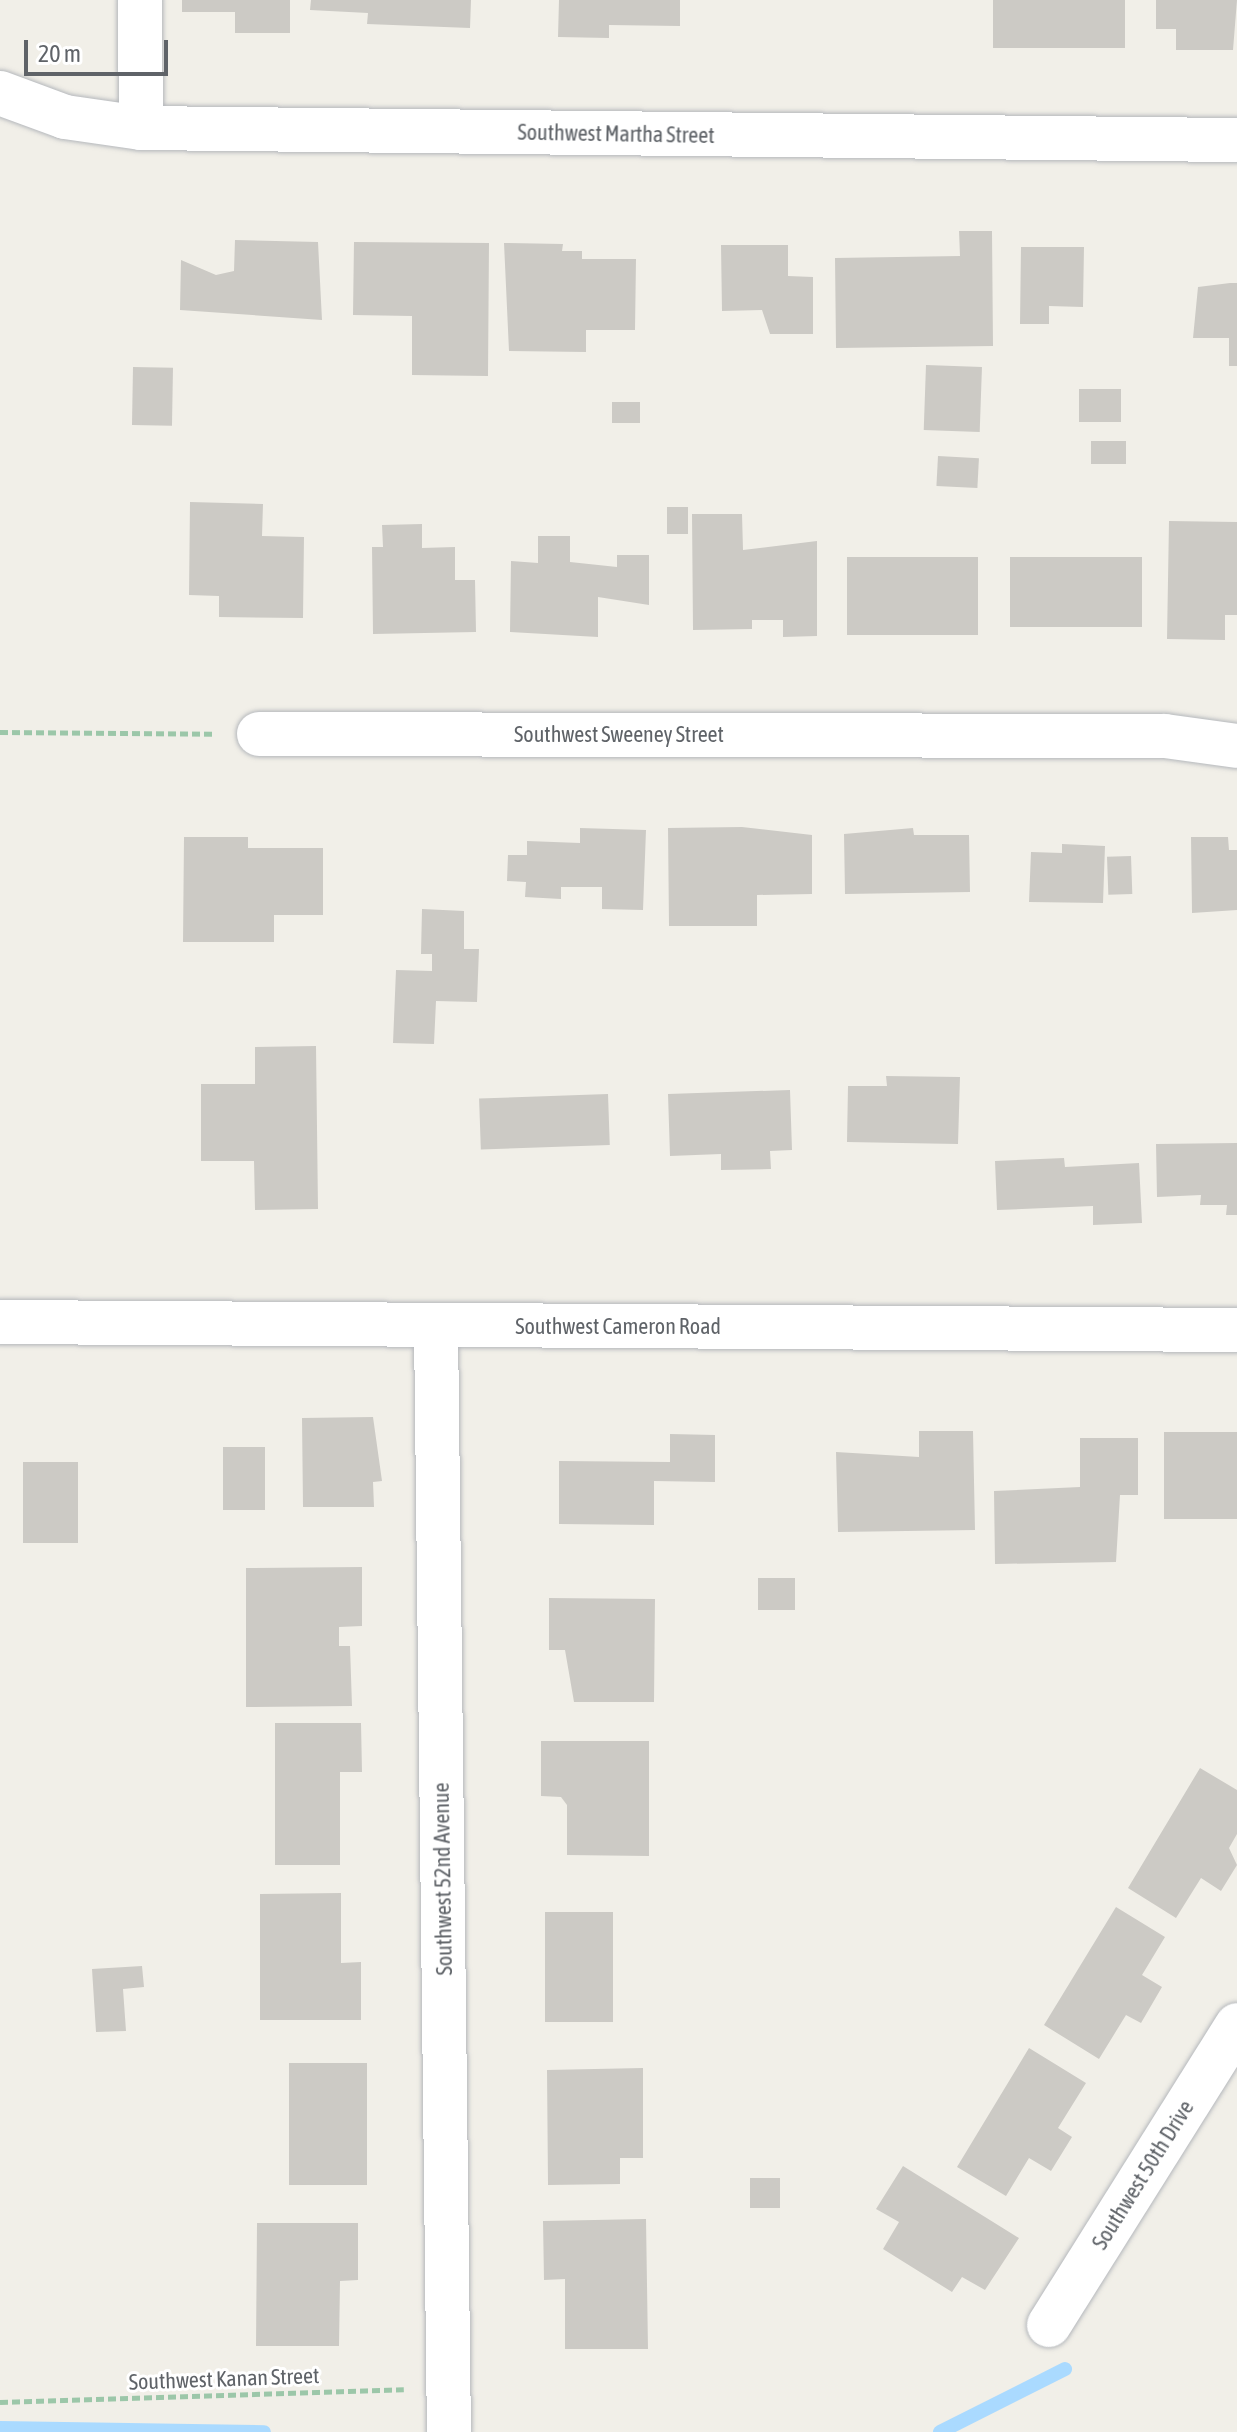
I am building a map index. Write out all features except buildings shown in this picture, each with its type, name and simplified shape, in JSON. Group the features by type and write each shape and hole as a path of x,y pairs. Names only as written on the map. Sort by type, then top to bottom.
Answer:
{"street":[{"path":"140,0 141,128"},
{"name":"Southwest Martha Street","path":"0,93 65,117 141,128 1237,140"},
{"name":"Southwest Sweeney Street","path":"259,734 1165,736 1237,746"},
{"name":"Southwest Cameron Road","path":"0,1322 1237,1330"},
{"name":"Southwest 52nd Avenue","path":"436,1326 449,2432"},
{"name":"Southwest 50th Drive","path":"1049,2325 1237,2025"}],"path":[{"path":"0,732 259,734"},
{"name":"Southwest Kanan Street","path":"0,2402 449,2388"}],"waterway":[{"path":"940,2432 1065,2369"},
{"path":"0,2428 264,2432"}]}
